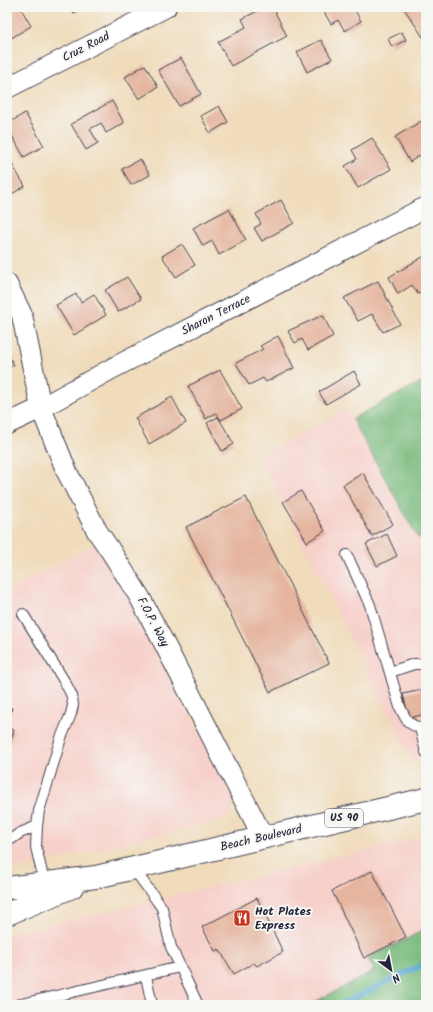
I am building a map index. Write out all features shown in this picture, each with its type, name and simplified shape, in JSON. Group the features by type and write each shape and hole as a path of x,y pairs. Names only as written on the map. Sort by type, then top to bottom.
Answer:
{"highway":[{"name":"Beach Boulevard","path":"7,914 46,890 426,799"},
{"name":"Beach Boulevard","path":"7,888 46,890"}],"street":[{"name":"Cruz Road","path":"7,88 166,7"},
{"name":"Sharon Terrace","path":"7,424 41,408 113,368 426,207"},
{"name":"F.O.P. Way","path":"7,284 22,315 41,408 67,472 90,518 139,596 168,650 263,837"}],"lane":[{"path":"347,555 370,605 400,707 408,722 412,725 423,727 426,752"},
{"path":"23,614 66,684 72,696 73,705 61,738 39,810 36,847 46,890"},
{"path":"390,672 414,664 426,664"},
{"path":"7,842 37,826"},
{"path":"133,868 162,908 171,947 198,1005"},
{"path":"18,1005 180,968"},
{"path":"146,976 152,1005"}],"shaded area":[{"path":"346,409 418,538 426,534 426,757 412,761 259,457"},
{"path":"95,544 124,589 227,786 233,801 232,814 225,819 7,871 7,592"},
{"path":"426,836 426,928 368,959 374,971 309,1005 7,1005 7,935"}],"green space":[{"path":"426,379 426,534 418,538 352,419"},
{"path":"426,928 426,1005 309,1005 374,971 368,958"}],"building":[{"path":"7,7 20,7 31,26 8,40"},
{"path":"71,7 84,7 74,13"},
{"path":"265,7 273,7 287,36 231,66 218,42 246,27 242,19"},
{"path":"321,7 353,7 361,21 345,31 338,20 331,24"},
{"path":"403,7 426,7 426,35 423,37"},
{"path":"402,32 406,40 392,47 388,39"},
{"path":"321,40 332,59 307,72 297,52"},
{"path":"181,58 201,94 179,106 158,70"},
{"path":"145,65 158,87 139,99 125,77"},
{"path":"112,101 124,123 106,133 101,123 90,129 98,143 86,150 71,124"},
{"path":"219,106 228,122 210,133 201,116"},
{"path":"25,113 44,146 24,157 7,127 7,124"},
{"path":"423,120 426,125 426,151 410,162 395,137"},
{"path":"372,138 391,169 358,188 345,166 357,159 352,150"},
{"path":"7,156 25,186 7,197"},
{"path":"140,159 150,175 131,185 122,169"},
{"path":"281,200 294,223 262,241 254,228 261,224 256,214"},
{"path":"229,209 246,240 219,255 212,241 203,246 193,228"},
{"path":"182,244 195,265 176,277 162,256"},
{"path":"426,255 426,289 418,294 412,285 398,294 389,277"},
{"path":"127,277 141,299 118,312 105,290"},
{"path":"378,281 400,324 383,332 372,314 358,321 344,298"},
{"path":"76,294 81,302 94,294 106,315 74,335 56,305"},
{"path":"323,315 333,336 308,350 302,339 295,343 288,331"},
{"path":"278,336 294,368 266,382 263,378 249,385 236,363 263,349 260,346"},
{"path":"7,353 14,365 7,368"},
{"path":"220,370 242,409 221,420 216,413 206,419 188,386"},
{"path":"354,371 361,384 326,404 319,392"},
{"path":"172,397 186,423 149,444 135,418"},
{"path":"218,417 234,444 222,451 207,423"},
{"path":"363,473 393,524 372,536 343,485"},
{"path":"301,491 325,531 307,542 283,502"},
{"path":"246,497 329,663 270,692 186,527"},
{"path":"387,534 397,556 377,566 366,544"},
{"path":"426,689 426,714 409,718 403,694"},
{"path":"7,707 12,708 7,722"},
{"path":"7,728 14,730 7,753"},
{"path":"372,871 406,937 364,958 332,891"},
{"path":"257,898 283,952 257,966 254,963 234,974 219,949 215,951 202,927"}],"waterway":[{"path":"340,1005 426,963"}],"place":[{"name":"Hot Plates Express","path":"242,918"}]}
